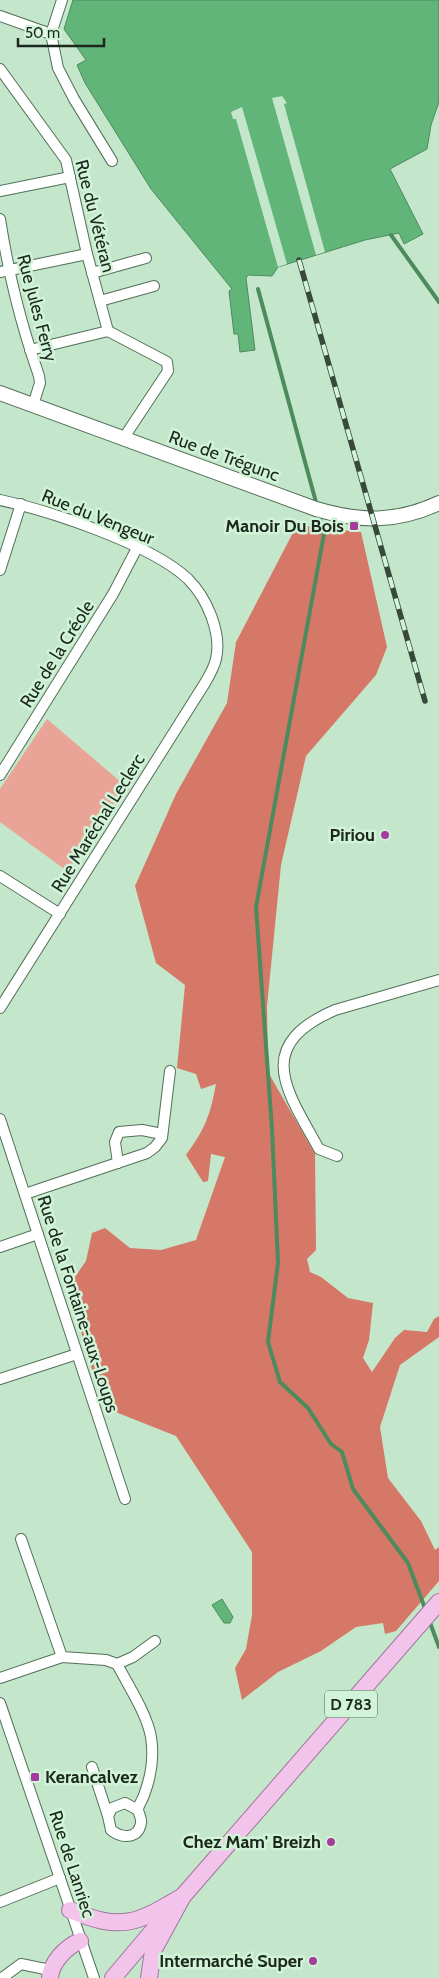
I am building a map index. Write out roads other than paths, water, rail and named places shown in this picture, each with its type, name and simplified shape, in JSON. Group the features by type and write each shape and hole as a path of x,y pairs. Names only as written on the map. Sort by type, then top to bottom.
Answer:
{"main road":[{"name":"Rue de Trégunc","path":"0,393 342,517 360,520 389,518 418,511 439,503"},
{"name":"D 783","path":"114,1976 439,1602"},
{"name":"D 783","path":"149,1978 153,1951 183,1896"},
{"path":"70,1910 107,1923 120,1923 148,1917 183,1896"},
{"path":"50,1974 71,1945 80,1941"}],"street":[{"path":"62,0 51,34 58,68 74,99 112,161"},
{"path":"0,16 51,34"},
{"name":"Rue du Vétéran","path":"0,69 66,160 87,254 108,331"},
{"path":"0,191 70,177"},
{"name":"Rue Jules Ferry","path":"0,219 4,271 39,376 38,390 33,404"},
{"path":"4,271 87,254"},
{"path":"92,273 146,258"},
{"path":"100,301 154,286"},
{"path":"30,350 108,331 167,362 168,371 123,439"},
{"name":"Rue du Vengeur","path":"0,500 22,504 90,527 137,548 177,570 198,591 213,622 217,652"},
{"path":"0,570 22,504"},
{"name":"Rue de la Créole","path":"0,775 113,594 137,548"},
{"name":"Rue Maréchal Leclerc","path":"1,1005 205,683 214,665 217,652"},
{"path":"0,876 60,914"},
{"path":"337,1156 319,1149 287,1091 283,1074 284,1060 296,1034 319,1017 335,1010 439,980"},
{"path":"25,1194 147,1153 156,1147 162,1134 170,1071"},
{"name":"Rue de la Fontaine-aux-Loups","path":"0,1119 125,1500"},
{"path":"118,1163 115,1142 119,1132 142,1130 162,1134"},
{"path":"0,1247 38,1234"},
{"path":"0,1380 77,1354"},
{"path":"21,1539 62,1657"},
{"path":"117,1664 133,1657 155,1640"},
{"path":"0,1678 62,1657 106,1660 117,1664 136,1701 151,1737 149,1775 138,1810"},
{"name":"Rue de Lanriec","path":"0,1703 94,1978"},
{"path":"92,1767 111,1830 118,1836 127,1837 135,1833 140,1825 141,1816 138,1810 130,1804 119,1804 112,1808 108,1816"},
{"path":"0,1902 60,1878"},
{"path":"2,1978 21,1964 50,1974"}],"waterway":[{"path":"391,235 439,302"},
{"path":"258,289 317,506"},
{"path":"318,513 324,534 256,907 272,1129 278,1263 268,1342 280,1382 308,1408 331,1444 342,1452 353,1489 408,1563 426,1611"},
{"path":"429,1620 439,1647"}],"railway":[{"path":"299,260 425,701"}],"place":[{"name":"Manoir Du Bois","path":"354,526"},
{"name":"Piriou","path":"385,835"},
{"name":"Kerancalvez","path":"35,1777"},
{"name":"Chez Mam' Breizh","path":"331,1842"},
{"name":"Intermarché Super","path":"313,1961"}]}
